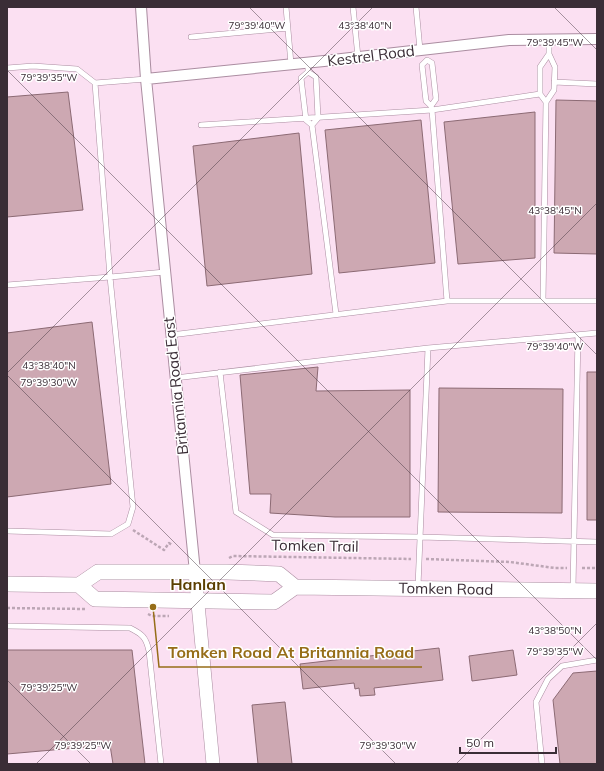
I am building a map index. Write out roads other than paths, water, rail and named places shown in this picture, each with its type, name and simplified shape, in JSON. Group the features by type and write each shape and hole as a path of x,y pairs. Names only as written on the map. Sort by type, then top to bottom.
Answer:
{"main road":[{"path":"7,584 79,585 98,572 195,572 279,574 295,588 274,602 196,601 95,599 79,585"},
{"name":"Tomken Road","path":"295,588 597,591"}],"street":[{"name":"Britannia Road East","path":"141,7 146,79 213,764"},
{"name":"Kestrel Road","path":"146,79 292,64 308,68 358,58 510,40 597,39"}],"lane":[{"path":"286,7 292,64"},
{"path":"353,7 358,58"},
{"path":"416,7 423,50 427,60 432,63 436,99 431,108"},
{"path":"191,37 288,28"},
{"path":"543,301 546,102 554,90 555,67 549,54 549,39"},
{"path":"546,102 540,94 540,67 549,54"},
{"path":"427,60 422,65 426,101 431,108 447,301"},
{"path":"7,68 33,66 77,69 95,82 146,79"},
{"path":"312,125 318,118 316,77 308,68 301,78 306,118 312,125 336,314"},
{"path":"7,531 111,534 128,524 134,507 110,277 95,82"},
{"path":"554,82 597,84"},
{"path":"201,125 318,118 431,108 540,94"},
{"path":"7,285 165,272"},
{"path":"171,335 447,301 597,301"},
{"path":"175,378 428,348 597,333"},
{"path":"573,590 578,335"},
{"path":"418,589 428,348"},
{"path":"220,372 236,512 273,535 597,542"},
{"path":"7,626 130,628 140,633 147,641 149,650 161,764"},
{"path":"542,764 536,702 548,679 562,666 597,660"}],"place":[{"name":"Tomken Road At Britannia Road","path":"153,607"}],"district":[{"name":"Hanlan","path":"198,584"}]}
